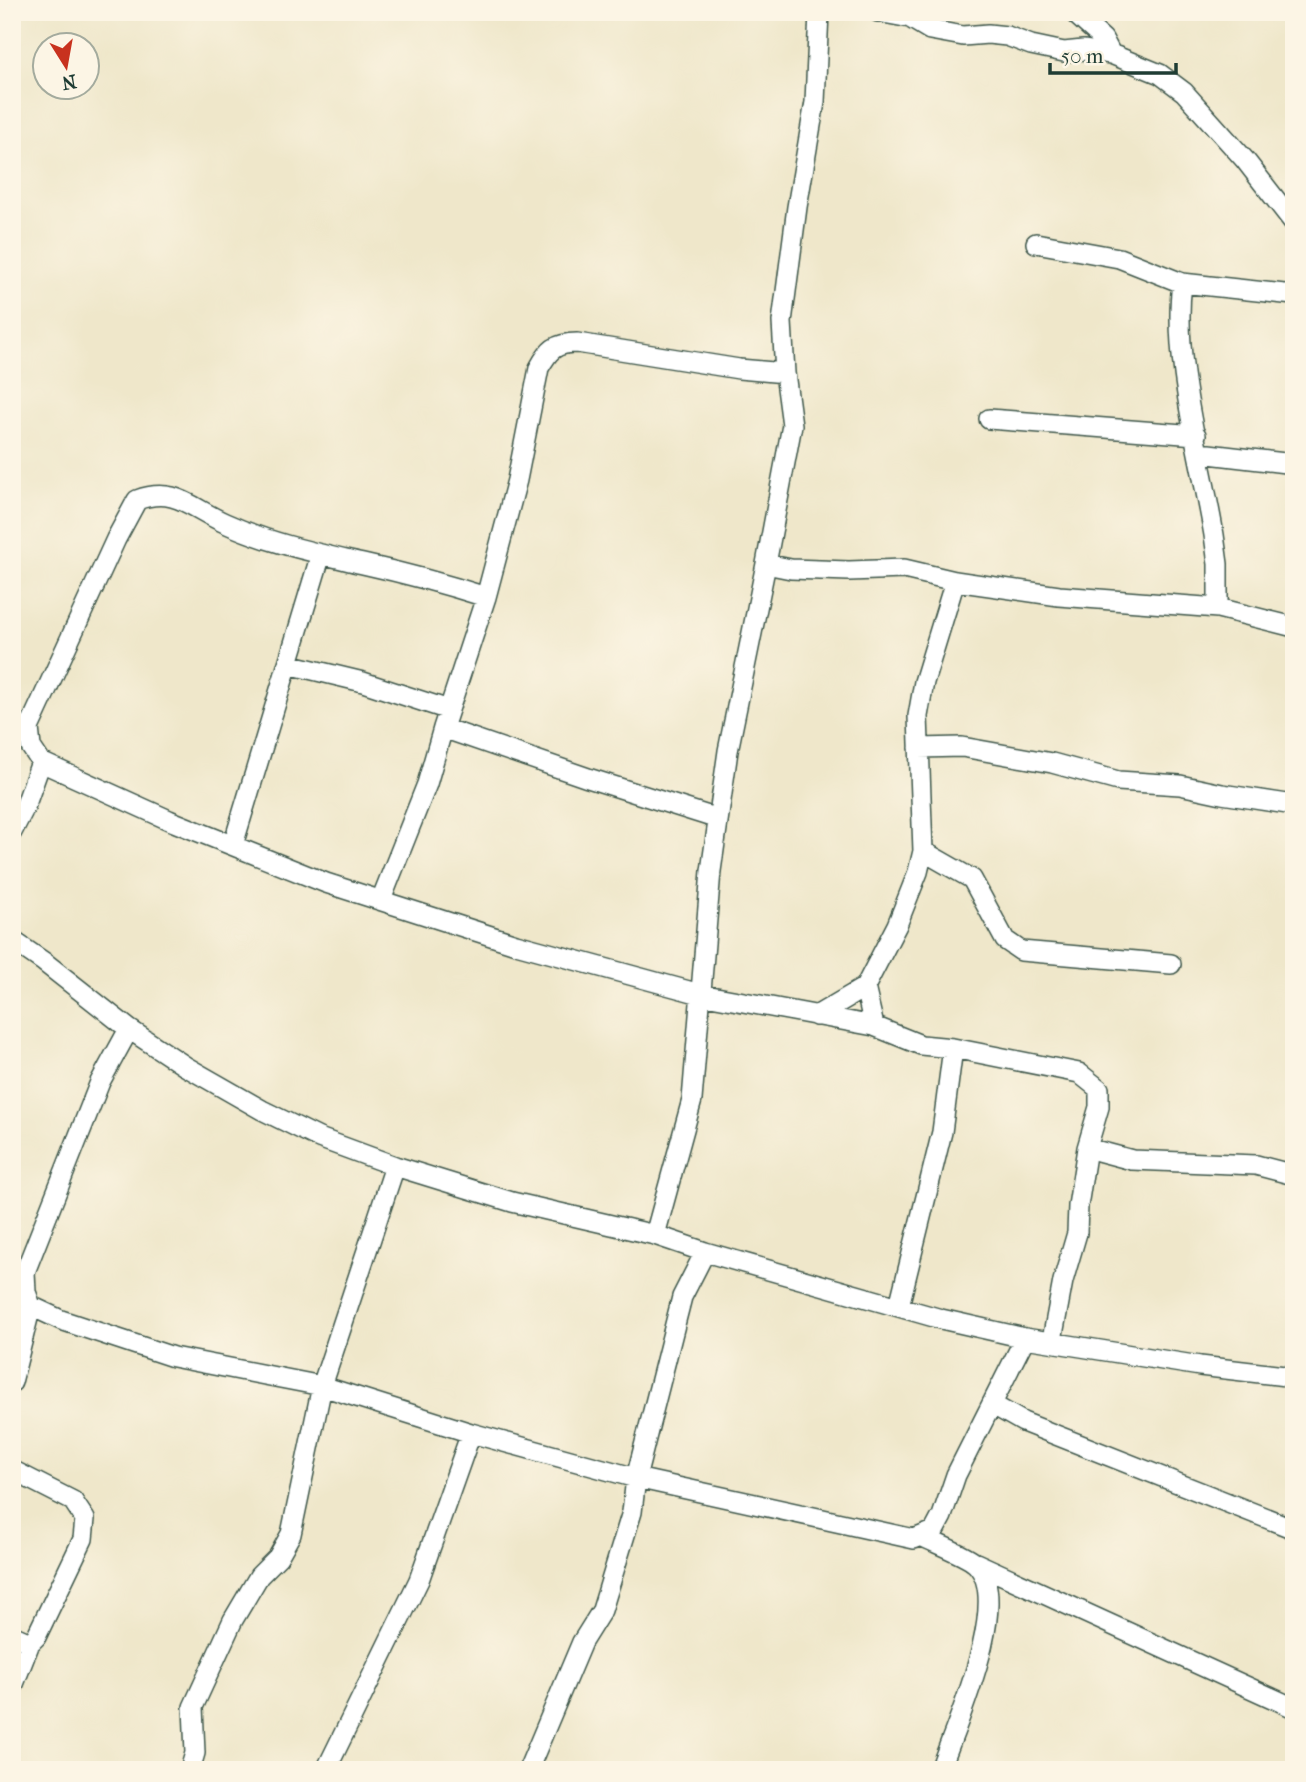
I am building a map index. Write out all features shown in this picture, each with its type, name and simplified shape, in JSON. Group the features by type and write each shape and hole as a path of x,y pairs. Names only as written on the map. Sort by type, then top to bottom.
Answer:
{"street":[{"path":"655,1235 692,1100 700,1026 710,871 732,726 792,425 782,322 797,207 815,103 819,12"},
{"path":"878,12 910,18 930,30 963,36 998,35 1064,52 1083,50 1111,54 1160,74 1184,92 1245,160 1294,223"},
{"path":"1073,12 1103,39 1111,54"},
{"path":"1037,243 1119,258 1182,283 1294,295"},
{"path":"1182,283 1179,307 1181,346 1218,564 1218,608"},
{"path":"381,900 427,784 486,597 517,480 539,368 548,352 560,345 578,343 739,369 785,373"},
{"path":"989,419 1198,444 1294,464"},
{"path":"486,597 444,583 277,542 225,523 175,497 155,494 137,500 116,539 29,728 32,747 41,762 326,883 516,944 700,994 874,1026 920,1045 953,1048 1079,1073 1099,1089 1099,1107 1087,1148 1078,1206 1077,1233 1063,1281 1052,1340"},
{"path":"233,845 321,554"},
{"path":"766,564 791,569 904,569 955,581 1059,596 1218,608 1294,627"},
{"path":"816,1016 865,988 897,925 918,872 923,851 918,716 924,682 955,581"},
{"path":"288,664 363,682 588,778 718,819"},
{"path":"919,748 962,747 1052,762 1118,780 1180,785 1294,804"},
{"path":"12,832 25,807 41,762"},
{"path":"923,851 972,879 1005,940 1021,951 1171,964"},
{"path":"12,940 129,1029 186,1066 262,1110 319,1138 395,1167 512,1202 655,1235 705,1252 941,1319 1025,1338 1052,1340 1200,1366 1294,1377"},
{"path":"865,988 874,1026"},
{"path":"12,1382 31,1306 26,1292 25,1272 100,1082 129,1029"},
{"path":"900,1306 942,1132 953,1048"},
{"path":"1087,1148 1132,1160 1256,1165 1294,1175"},
{"path":"190,1770 195,1753 194,1707 233,1620 259,1576 278,1557 291,1534 322,1386 395,1167"},
{"path":"528,1770 582,1642 601,1610 632,1513 635,1478 682,1297 705,1252"},
{"path":"31,1306 61,1320 173,1357 322,1386 471,1433 635,1478 903,1537 923,1537 1294,1708"},
{"path":"923,1537 934,1531 943,1516 956,1475 1025,1338"},
{"path":"993,1405 1023,1422 1294,1529"},
{"path":"326,1770 419,1580 471,1433"},
{"path":"12,1470 73,1502 85,1519 83,1539 36,1637 21,1639 12,1689"},
{"path":"940,1770 985,1642 988,1621 987,1582 976,1563"}]}
